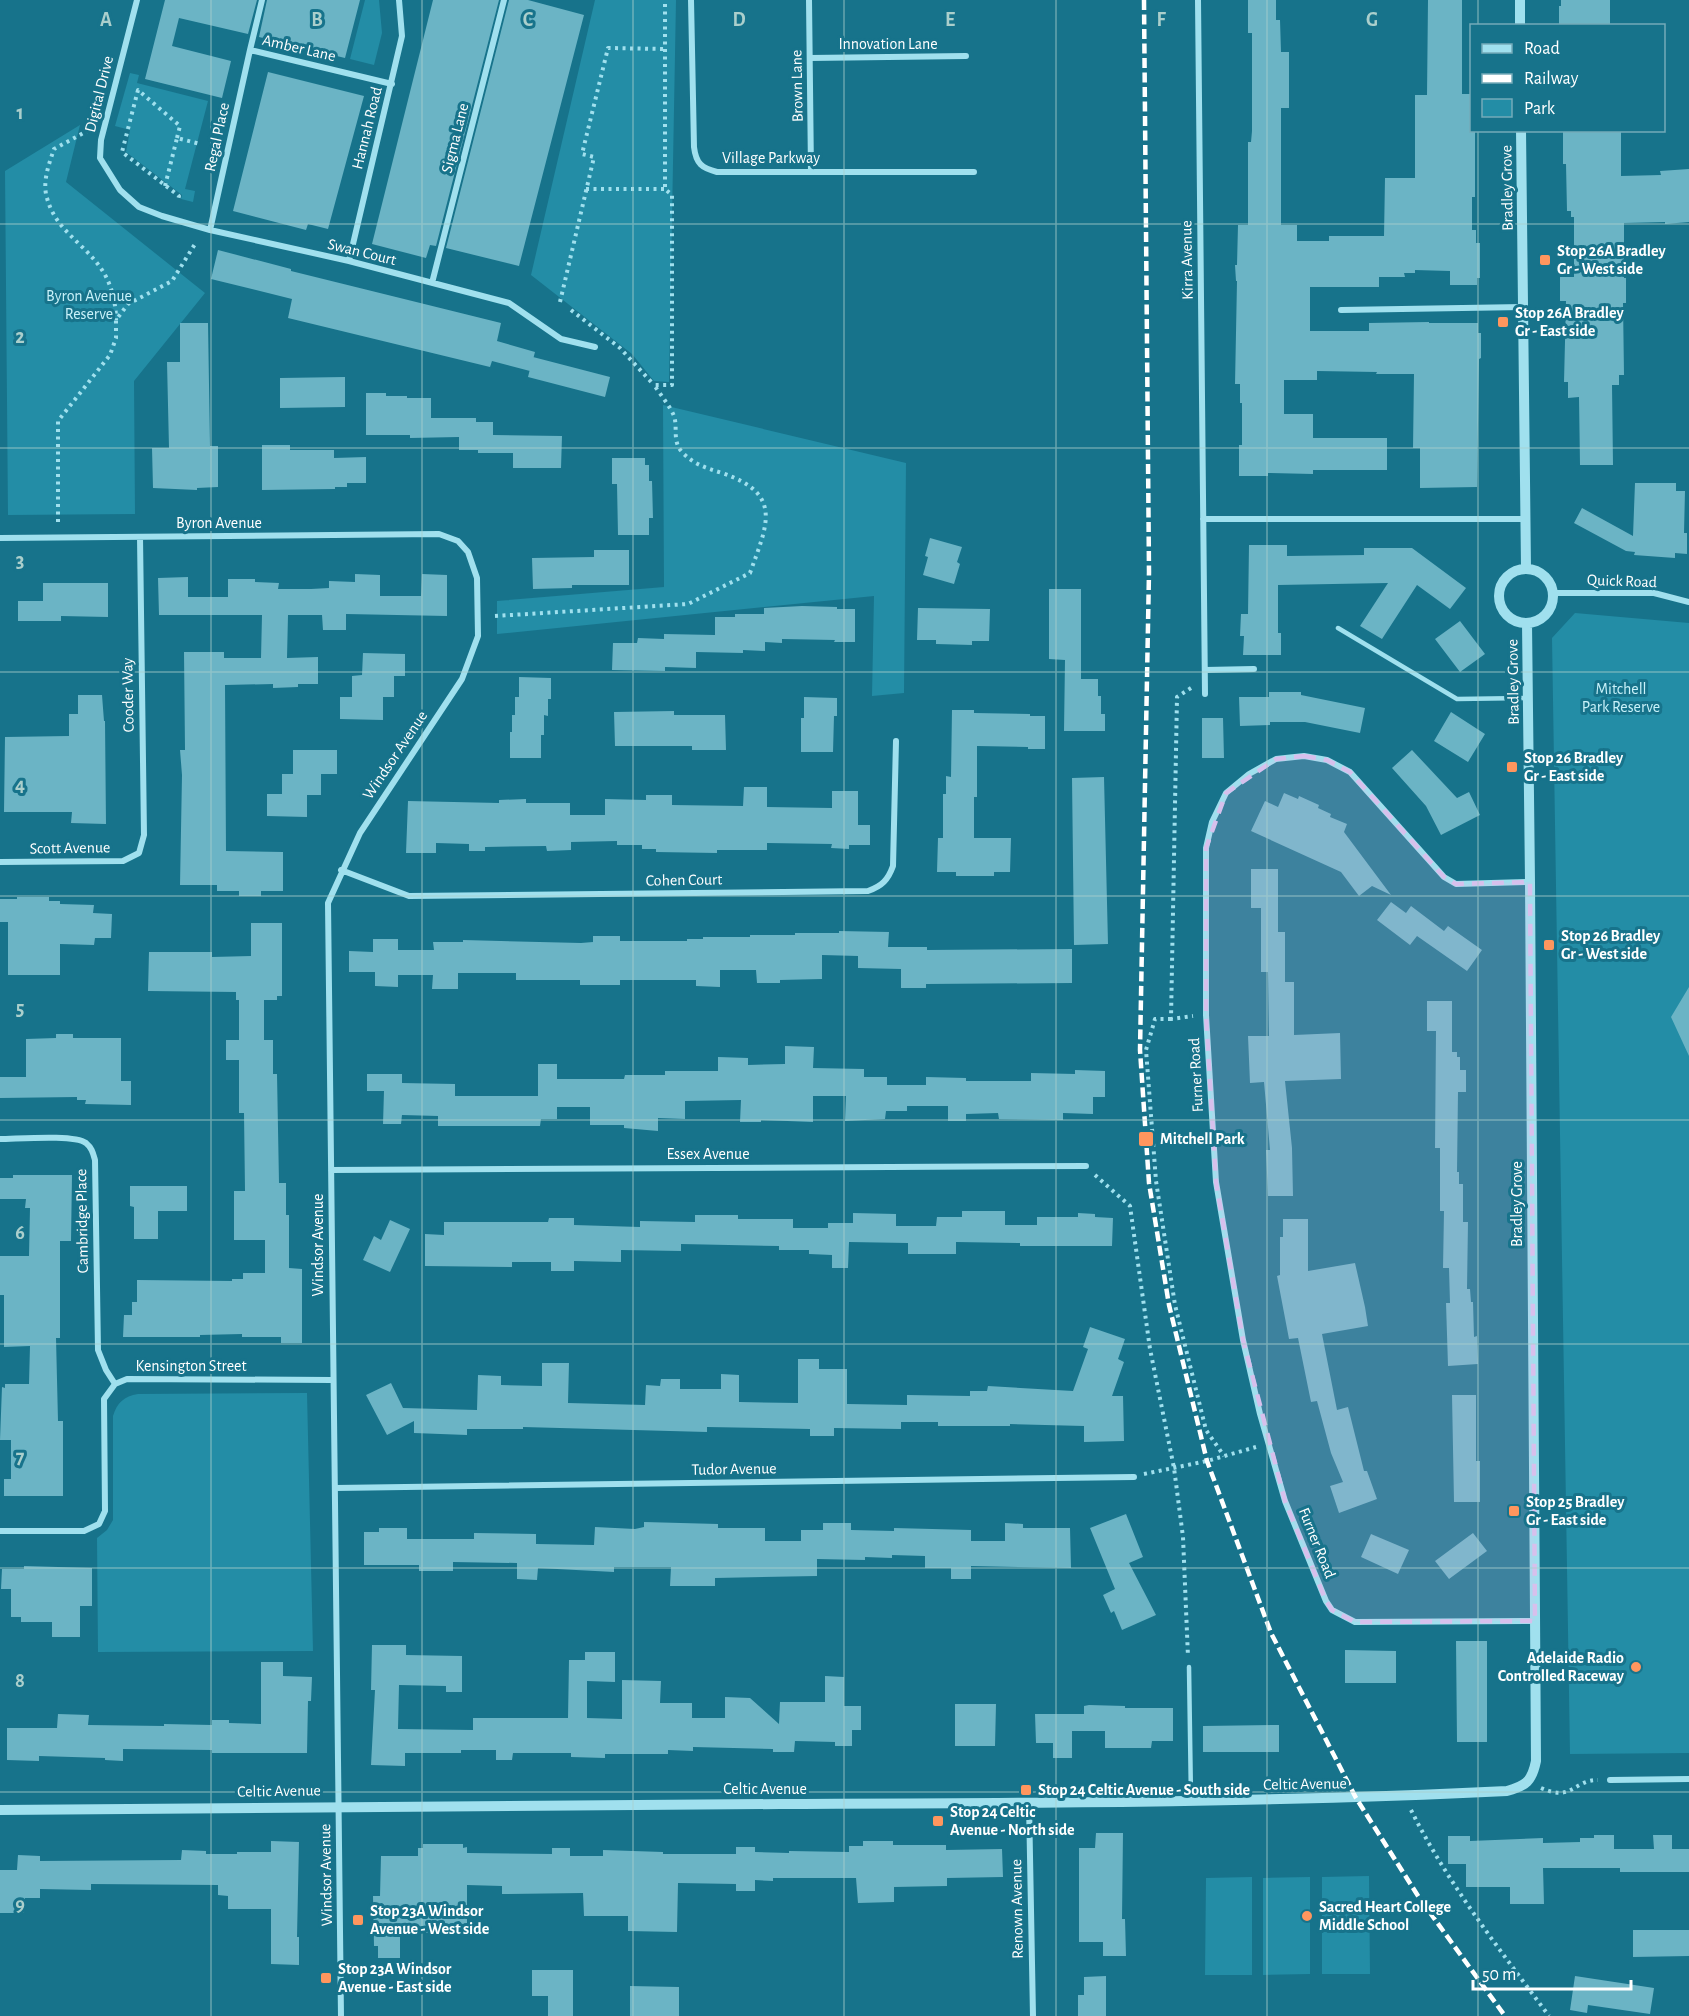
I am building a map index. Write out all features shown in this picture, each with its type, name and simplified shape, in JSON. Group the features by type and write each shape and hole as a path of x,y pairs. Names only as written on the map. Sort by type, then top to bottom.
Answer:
{"street":[{"name":"Digital Drive","path":"120,189 100,158 101,141 137,0"},
{"name":"Amber Lane","path":"262,0 250,50 392,84"},
{"name":"Hannah Road","path":"348,261 402,36 399,0"},
{"name":"Sigma Lane","path":"432,283 504,0"},
{"name":"Village Parkway","path":"691,0 696,160 704,168 717,172 974,172"},
{"name":"Brown Lane","path":"809,0 811,172"},
{"name":"Kirra Avenue","path":"1198,0 1205,694"},
{"path":"1520,0 1521,24"},
{"name":"Regal Place","path":"210,230 250,50"},
{"name":"Innovation Lane","path":"810,58 966,56"},
{"name":"Bradley Grove","path":"1521,132 1526,568"},
{"name":"Swan Court","path":"120,189 139,207 210,230 348,261 509,303 561,339 595,347"},
{"path":"1341,310 1523,307"},
{"path":"1203,519 1525,519"},
{"name":"Byron Avenue","path":"0,538 439,534"},
{"name":"Windsor Avenue","path":"341,2016 328,903 341,870 360,833 462,679 478,636 477,578 468,552 458,541 439,534"},
{"name":"Cooder Way","path":"139,853 144,836 140,537"},
{"path":"1526,568 1539,572 1548,579 1553,592 1553,603 1547,613 1539,620 1527,623 1517,622 1508,617 1502,611 1498,600 1503,581 1514,571 1526,568"},
{"name":"Quick Road","path":"1553,592 1654,593 1689,602"},
{"name":"Bradley Grove","path":"1527,623 1536,1761 1529,1783"},
{"path":"1205,670 1254,669"},
{"name":"Cohen Court","path":"341,870 409,896 868,891 881,886 889,878 893,866 896,741"},
{"name":"Furner Road","path":"1530,882 1456,884 1444,877 1350,772 1327,760 1304,756 1276,759 1249,774 1226,793 1212,822 1206,848 1206,1015 1216,1182 1243,1340 1268,1443 1285,1501 1326,1601 1332,1610 1355,1622 1535,1621"},
{"name":"Scott Avenue","path":"0,862 123,861 139,853"},
{"name":"Cambridge Place","path":"0,1139 72,1138 84,1142 92,1149 98,1350 115,1384"},
{"name":"Essex Avenue","path":"331,1170 1086,1166"},
{"name":"Kensington Street","path":"0,1531 84,1531 99,1524 105,1511 104,1400 115,1384 127,1379 332,1380"},
{"name":"Tudor Avenue","path":"335,1488 1134,1477"},
{"path":"1610,1780 1689,1779"},
{"name":"Celtic Avenue","path":"0,1810 338,1805 1029,1803 1404,1796 1506,1791 1529,1783"},
{"name":"Renown Avenue","path":"1029,1803 1032,2016"}],"lane":[{"path":"1338,628 1457,699 1528,698"},
{"path":"1189,1667 1191,1800"}],"path":[{"path":"665,0 665,189"},
{"path":"560,302 594,157 582,154 608,48 665,49"},
{"path":"165,186 180,126 138,90 122,152 165,186 179,196 178,200"},
{"path":"57,522 58,421 110,355 116,338 116,302 101,268 57,222 46,198 46,176 54,148 89,130"},
{"path":"177,138 200,144"},
{"path":"586,189 665,189 672,195 672,385 654,385"},
{"path":"116,320 128,304 172,281 195,244"},
{"path":"495,616 688,604 750,573 765,530 766,506 754,489 732,477 695,464 679,450 674,434 675,417 654,385 620,348 571,310"},
{"path":"1171,1019 1176,697 1205,680"},
{"path":"1206,1015 1171,1019 1155,1018 1146,1050 1156,1181 1175,1305 1206,1430 1224,1456"},
{"path":"1086,1166 1130,1206 1150,1349 1174,1468 1183,1537 1189,1667"},
{"path":"1134,1477 1268,1443"},
{"path":"1529,1783 1550,1792 1568,1793 1588,1780 1610,1780"},
{"path":"1404,1796 1424,1835 1469,1908 1549,2016"}],"highlighted area":[{"path":"1304,756 1327,760 1350,772 1444,877 1456,884 1530,882 1535,1621 1355,1622 1332,1610 1326,1601 1285,1501 1243,1340 1216,1182 1206,1015 1206,848 1226,793 1276,759"}],"green space":[{"path":"365,0 379,0 382,33 374,65 350,59"},
{"path":"595,0 676,0 669,382 654,381 632,354 531,275"},
{"path":"130,73 139,75 137,83 208,101 185,189 195,191 193,202 181,199 182,195 126,152 130,130 115,126"},
{"name":"Byron Avenue Reserve","path":"80,125 66,182 205,293 134,381 135,514 8,515 5,171"},
{"path":"663,405 906,463 904,693 872,696 874,596 497,634 497,601 664,587"},
{"name":"Mitchell Park Reserve","path":"1575,613 1689,623 1689,1753 1570,1754 1552,638"},
{"path":"307,1393 313,1651 98,1652 97,1538 107,1530 113,1520 113,1416 119,1404 125,1398 138,1394"},
{"path":"1369,1876 1370,1974 1322,1974 1322,1877"},
{"path":"1252,1877 1252,1975 1205,1975 1206,1878"},
{"path":"1310,1877 1310,1974 1263,1975 1263,1878"}],"building":[{"path":"165,0 257,0 248,34 179,18 172,46 231,61 222,98 145,79"},
{"path":"267,0 360,0 345,58 259,37"},
{"path":"433,0 499,0 436,246 430,245 426,258 372,244"},
{"path":"509,0 528,0 584,15 519,266 446,248"},
{"path":"1248,0 1276,0 1276,20 1280,20 1281,52 1289,52 1289,108 1281,108 1281,225 1297,225 1297,241 1329,241 1329,236 1384,236 1385,178 1415,178 1415,95 1427,95 1428,0 1462,0 1462,94 1470,94 1470,132 1475,132 1475,197 1472,197 1472,230 1476,230 1476,243 1480,243 1480,278 1477,278 1477,285 1450,285 1450,271 1415,270 1415,273 1404,273 1405,277 1379,277 1379,287 1310,287 1310,331 1369,331 1369,323 1478,323 1478,333 1481,333 1481,358 1479,359 1477,487 1420,488 1420,448 1413,448 1414,374 1376,374 1377,372 1317,371 1317,380 1284,380 1284,414 1313,414 1313,438 1387,438 1387,470 1313,470 1313,474 1268,473 1268,476 1239,476 1242,403 1240,403 1240,384 1235,384 1237,281 1235,265 1237,265 1238,225 1248,225 1248,142 1251,142 1252,131 1252,33 1248,33"},
{"path":"1561,0 1610,0 1610,24 1559,24 1559,6 1561,6"},
{"path":"268,72 364,96 328,229 308,224 306,230 233,211"},
{"path":"1563,132 1621,132 1621,176 1661,175 1660,171 1689,169 1689,222 1624,223 1626,303 1623,303 1624,375 1619,375 1619,385 1612,385 1613,465 1580,465 1579,397 1568,398 1568,382 1564,382 1566,301 1560,301 1560,277 1574,277 1574,217 1571,217 1571,211 1567,211 1566,164 1563,164"},
{"path":"218,250 291,269 291,271 501,323 497,341 535,352 530,371 492,361 490,367 288,318 292,299 211,279"},
{"path":"180,323 208,323 210,446 218,446 218,487 197,488 197,490 153,488 152,448 169,448 167,362 180,362"},
{"path":"533,357 610,377 605,397 528,377"},
{"path":"345,377 345,407 280,408 280,378"},
{"path":"366,393 386,393 386,396 407,396 407,398 431,398 431,418 476,418 476,422 493,422 493,435 562,436 561,468 513,468 513,453 478,453 478,450 459,450 459,437 410,438 410,435 366,435"},
{"path":"262,445 290,445 290,450 334,450 334,458 366,457 366,483 347,483 347,487 335,487 335,489 262,490"},
{"path":"612,458 645,458 645,465 649,465 653,518 649,518 649,535 618,535 617,484 612,484"},
{"path":"1635,483 1676,483 1676,491 1685,491 1684,533 1687,533 1687,554 1675,553 1675,558 1634,555 1635,552 1626,551 1574,523 1582,508 1633,536"},
{"path":"930,538 962,547 954,584 923,575"},
{"path":"1249,545 1287,545 1287,556 1364,555 1364,548 1412,548 1466,588 1450,609 1417,585 1382,639 1360,626 1388,583 1278,585 1278,633 1281,633 1281,655 1243,655 1244,636 1240,636 1241,614 1248,614"},
{"path":"594,550 629,550 629,585 572,585 572,588 533,589 532,558 594,557"},
{"path":"355,574 380,575 380,596 421,596 422,574 447,575 447,616 346,614 346,630 323,630 322,615 288,615 287,658 318,657 318,684 273,688 273,684 225,685 226,851 283,852 283,891 261,891 261,896 239,896 239,891 217,891 217,885 180,885 182,775 180,750 185,750 184,652 224,652 224,658 261,658 262,615 159,615 158,578 188,577 188,597 228,597 228,579 255,579 255,582 279,583 278,589 311,589 329,588 329,581 355,582"},
{"path":"43,583 108,583 108,617 61,616 61,621 18,621 18,601 43,601"},
{"path":"1049,589 1081,589 1081,679 1098,679 1101,714 1105,714 1105,731 1064,731 1065,660 1049,659"},
{"path":"802,606 855,609 855,642 782,639 782,643 765,642 765,651 696,652 696,668 665,667 665,671 612,670 613,643 637,643 638,638 664,639 664,634 715,635 715,617 764,614 764,608"},
{"path":"918,608 990,609 989,641 972,641 972,645 936,644 936,640 917,640"},
{"path":"1460,621 1485,654 1460,672 1435,639"},
{"path":"363,653 405,654 405,676 394,676 394,697 383,697 383,720 340,719 340,697 352,697 352,676 362,675"},
{"path":"519,677 551,678 551,699 548,699 548,716 544,715 544,735 541,735 541,758 510,758 510,732 512,732 512,715 515,715 515,697 519,697"},
{"path":"1269,692 1301,692 1301,695 1365,708 1360,733 1305,722 1270,722 1270,725 1240,726 1239,697 1269,697"},
{"path":"78,695 102,695 105,721 106,824 71,823 72,812 4,812 5,737 69,736 69,714 78,714"},
{"path":"804,697 837,698 833,752 801,752 801,718 804,718"},
{"path":"952,710 1045,716 1045,749 977,746 974,838 1011,838 1010,872 994,872 994,876 956,876 956,872 937,872 938,838 943,838 943,794 946,794 946,776 951,777"},
{"path":"674,711 674,715 725,715 726,750 692,750 692,746 615,746 614,712"},
{"path":"1451,712 1485,734 1468,762 1434,741"},
{"path":"1202,718 1223,718 1224,758 1202,758"},
{"path":"293,750 337,750 337,774 321,774 321,795 307,795 307,817 267,816 267,794 282,794 282,774 293,774"},
{"path":"1412,750 1457,798 1469,792 1480,815 1441,835 1426,806 1392,768"},
{"path":"1104,777 1108,944 1074,945 1072,778"},
{"path":"744,787 767,787 767,807 832,808 832,791 858,791 858,825 870,825 870,845 849,845 849,849 831,848 832,844 767,843 767,850 717,850 717,853 656,852 656,849 642,849 642,845 617,845 617,841 571,842 571,850 547,851 546,846 485,847 485,851 469,851 469,844 436,843 436,853 406,853 408,801 499,803 499,800 526,799 526,803 570,803 570,815 605,815 605,799 646,800 646,795 672,795 672,805 743,806"},
{"path":"1284,793 1298,799 1299,796 1319,805 1318,808 1331,814 1330,817 1347,824 1344,832 1391,895 1372,886 1359,896 1341,872 1251,831 1265,801 1278,807"},
{"path":"1251,869 1278,869 1278,932 1285,932 1285,982 1294,982 1294,1035 1340,1033 1341,1079 1285,1081 1292,1148 1293,1196 1268,1196 1266,1150 1270,1150 1264,1082 1250,1083 1248,1036 1269,1036 1268,972 1261,972 1261,908 1251,908"},
{"path":"17,897 49,897 49,901 60,901 60,904 94,905 93,913 112,914 111,938 95,938 94,945 60,944 60,975 8,975 8,922 0,922 0,899 17,899"},
{"path":"1391,902 1406,913 1411,906 1444,931 1448,926 1482,950 1467,971 1417,936 1410,945 1377,920"},
{"path":"251,923 282,923 282,996 277,996 277,1000 264,1000 264,1040 273,1040 273,1074 277,1074 279,1183 286,1183 286,1215 289,1215 289,1268 302,1269 302,1343 281,1343 281,1337 242,1337 242,1334 200,1335 200,1337 123,1337 124,1315 132,1315 132,1302 137,1302 137,1280 232,1281 232,1279 243,1279 243,1273 265,1273 265,1240 234,1240 234,1191 245,1191 244,1113 239,1113 239,1060 226,1060 226,1040 239,1040 239,1000 236,1000 236,992 148,991 149,952 212,952 212,957 251,956"},
{"path":"839,931 889,932 888,947 927,947 927,950 1072,949 1072,983 926,984 926,988 901,988 901,969 858,968 858,956 822,955 822,979 757,983 756,970 720,970 720,987 696,986 696,980 620,980 620,985 580,985 580,980 516,980 516,973 458,973 458,989 432,989 433,975 398,975 398,987 375,986 375,972 349,972 349,951 373,952 373,939 398,939 398,950 434,950 433,942 463,942 463,940 581,943 593,942 593,936 620,936 620,941 687,941 687,939 703,939 703,937 750,937 750,935 839,933"},
{"path":"1689,987 1689,1056 1671,1017"},
{"path":"1427,1001 1452,1001 1452,1052 1457,1052 1457,1057 1460,1057 1460,1070 1466,1070 1466,1092 1458,1092 1457,1172 1459,1172 1459,1184 1463,1184 1463,1222 1468,1222 1467,1289 1470,1289 1471,1302 1473,1302 1474,1337 1477,1336 1478,1364 1448,1366 1446,1303 1450,1303 1449,1268 1443,1268 1444,1211 1440,1211 1440,1148 1435,1148 1436,1031 1427,1031"},
{"path":"56,1034 73,1034 73,1038 121,1038 121,1081 131,1081 131,1105 85,1104 86,1100 77,1100 77,1097 0,1098 0,1077 26,1077 26,1039 56,1038"},
{"path":"785,1046 814,1047 813,1068 864,1069 864,1077 887,1077 887,1085 926,1085 926,1077 966,1078 966,1081 1031,1081 1031,1073 1075,1074 1075,1070 1105,1071 1105,1097 1093,1097 1093,1114 1063,1113 1063,1120 999,1119 998,1113 966,1114 966,1121 948,1121 948,1106 907,1106 907,1111 886,1111 885,1119 845,1121 846,1096 813,1096 813,1122 761,1120 761,1122 740,1122 741,1100 685,1101 685,1119 658,1118 658,1131 624,1128 624,1125 590,1125 590,1107 557,1107 557,1119 541,1119 540,1126 438,1126 438,1116 402,1115 401,1124 383,1124 384,1091 367,1091 367,1074 402,1074 402,1083 455,1084 455,1096 538,1096 538,1064 557,1064 557,1079 624,1079 625,1075 665,1075 665,1071 718,1071 718,1057 748,1058 748,1065 785,1064"},
{"path":"13,1175 72,1175 71,1241 60,1241 60,1338 56,1338 58,1421 63,1421 63,1496 4,1496 4,1479 11,1479 11,1440 0,1440 2,1387 5,1388 5,1384 29,1384 30,1346 4,1347 4,1295 0,1295 0,1256 29,1256 30,1208 25,1208 26,1199 0,1199 0,1178 13,1178"},
{"path":"130,1186 187,1186 187,1211 158,1211 158,1239 134,1239 134,1207 130,1206"},
{"path":"962,1211 1005,1211 1005,1225 1037,1225 1037,1217 1078,1217 1078,1213 1113,1218 1112,1246 1020,1246 1020,1243 956,1242 956,1254 908,1254 908,1243 849,1242 848,1268 832,1268 832,1255 809,1254 809,1250 779,1250 779,1246 681,1244 681,1251 621,1250 621,1262 574,1261 574,1271 551,1271 551,1262 512,1262 512,1267 425,1266 425,1234 444,1235 444,1222 548,1222 549,1218 574,1218 574,1225 640,1227 640,1221 695,1222 695,1215 738,1215 738,1219 793,1219 793,1228 828,1228 828,1223 853,1223 853,1213 896,1214 896,1226 936,1226 937,1217 962,1217"},
{"path":"1283,1219 1308,1219 1308,1271 1355,1263 1365,1307 1368,1326 1322,1334 1337,1410 1348,1407 1364,1471 1367,1471 1377,1499 1339,1513 1330,1486 1343,1482 1331,1453 1317,1401 1311,1402 1298,1338 1289,1339 1277,1276 1280,1275 1280,1237 1283,1237"},
{"path":"390,1220 410,1229 390,1272 363,1260 374,1236 381,1240"},
{"path":"1090,1327 1125,1339 1118,1359 1124,1362 1112,1396 1123,1396 1124,1441 1084,1442 1084,1426 1010,1424 1010,1426 938,1426 938,1422 901,1422 901,1429 834,1428 834,1436 810,1436 810,1429 707,1427 707,1432 523,1427 523,1429 467,1429 467,1435 414,1433 414,1421 387,1435 366,1395 391,1383 403,1408 477,1410 478,1375 501,1376 501,1385 542,1386 542,1363 569,1363 568,1403 645,1405 646,1385 660,1386 661,1379 680,1379 680,1389 721,1389 721,1374 739,1375 739,1402 798,1403 798,1359 819,1359 819,1369 847,1369 847,1404 907,1405 907,1395 970,1396 970,1391 987,1391 988,1386 1073,1391 1088,1349 1083,1347"},
{"path":"1452,1395 1476,1395 1476,1461 1480,1461 1480,1502 1454,1502"},
{"path":"1126,1514 1143,1557 1129,1563 1156,1615 1122,1630 1114,1611 1111,1613 1103,1595 1115,1589 1090,1528"},
{"path":"644,1522 718,1524 718,1528 765,1528 765,1541 801,1541 801,1530 823,1530 823,1523 851,1523 851,1530 894,1531 894,1528 971,1530 971,1541 1005,1541 1005,1523 1023,1524 1023,1528 1070,1528 1071,1568 971,1566 971,1579 951,1579 951,1568 925,1568 925,1556 892,1555 892,1558 865,1557 865,1560 817,1559 817,1576 715,1578 715,1586 670,1586 671,1567 614,1567 614,1572 538,1568 537,1580 517,1579 517,1563 453,1562 453,1571 419,1571 419,1565 364,1565 364,1532 379,1532 379,1528 407,1528 407,1539 474,1539 474,1533 536,1534 536,1544 594,1545 595,1527 635,1529 644,1527"},
{"path":"1473,1533 1487,1551 1449,1579 1435,1561"},
{"path":"1371,1534 1409,1550 1398,1574 1361,1557"},
{"path":"24,1566 92,1568 92,1606 80,1606 80,1637 52,1637 52,1622 21,1622 21,1617 11,1617 11,1589 1,1589 2,1569 24,1569"},
{"path":"1456,1641 1487,1641 1487,1742 1457,1742"},
{"path":"372,1645 406,1645 406,1655 462,1656 462,1692 446,1692 446,1686 399,1685 398,1729 473,1730 473,1718 568,1718 569,1660 585,1660 585,1652 615,1652 615,1682 587,1681 587,1718 622,1719 622,1680 661,1681 660,1703 692,1703 692,1718 725,1718 725,1697 750,1698 779,1724 780,1702 825,1702 825,1676 844,1677 844,1706 861,1706 861,1730 852,1730 852,1746 835,1746 835,1742 795,1741 794,1752 773,1752 773,1749 693,1747 693,1751 668,1750 668,1754 605,1754 605,1758 571,1757 571,1753 513,1753 512,1760 496,1760 496,1750 461,1750 461,1753 405,1753 405,1766 371,1765 375,1690 371,1690"},
{"path":"1345,1650 1396,1651 1396,1683 1345,1683"},
{"path":"261,1662 283,1662 283,1676 312,1677 311,1701 308,1701 307,1753 212,1753 212,1750 123,1749 123,1761 105,1760 105,1758 39,1756 39,1761 7,1760 7,1728 57,1728 58,1714 89,1715 88,1725 212,1725 212,1720 261,1724"},
{"path":"955,1704 996,1704 995,1746 955,1746"},
{"path":"1084,1706 1173,1708 1173,1741 1152,1741 1151,1748 1105,1748 1105,1731 1072,1731 1072,1758 1053,1758 1053,1743 1036,1743 1035,1714 1084,1714"},
{"path":"1279,1725 1279,1752 1203,1752 1203,1726"},
{"path":"1096,1833 1123,1833 1122,1919 1125,1919 1126,1956 1103,1956 1103,1942 1079,1942 1079,1848 1095,1848"},
{"path":"1594,1835 1614,1835 1614,1849 1654,1849 1653,1835 1672,1835 1672,1849 1689,1849 1689,1872 1620,1872 1620,1868 1543,1868 1544,1904 1510,1904 1510,1887 1466,1887 1466,1864 1448,1864 1448,1836 1470,1836 1470,1841 1543,1838 1543,1843 1580,1842 1580,1838 1594,1838"},
{"path":"271,1841 299,1842 297,1937 299,1937 299,1965 271,1964 271,1909 228,1909 228,1896 218,1895 218,1885 91,1884 91,1890 40,1889 40,1898 25,1898 24,1913 0,1913 0,1870 17,1870 18,1855 40,1856 40,1861 181,1860 182,1850 206,1851 206,1854 271,1852"},
{"path":"863,1841 893,1841 893,1845 946,1845 946,1850 1002,1849 1003,1877 947,1878 947,1886 894,1887 894,1902 858,1903 856,1878 755,1880 755,1891 736,1891 736,1884 678,1883 677,1932 628,1931 628,1916 584,1916 583,1893 502,1894 502,1886 467,1885 467,1933 400,1933 400,1958 378,1958 378,1946 374,1946 373,1896 380,1896 381,1856 418,1856 418,1848 423,1848 423,1844 463,1844 463,1848 467,1847 467,1853 552,1854 552,1848 570,1848 570,1856 603,1856 603,1850 663,1852 663,1854 736,1854 736,1847 755,1847 755,1852 849,1852 849,1846 863,1846"},
{"path":"1633,1930 1689,1930 1689,1956 1633,1957"},
{"path":"532,1970 573,1970 573,2016 548,2016 548,1996 532,1996"},
{"path":"1106,1976 1106,2016 1078,2016 1078,1995 1084,1995 1084,1977"},
{"path":"1575,1976 1654,1988 1650,2014 1588,2005 1587,2013 1570,2010"},
{"path":"630,1986 679,1987 679,2016 630,2016"}],"railway":[{"path":"1144,0 1149,572 1140,1050 1149,1183 1169,1305 1207,1461 1271,1633 1356,1798 1420,1899 1505,2016"}],"place":[{"name":"Stop 26A Bradley Gr - West side","path":"1545,260"},
{"name":"Stop 26A Bradley Gr - East side","path":"1503,322"},
{"name":"Stop 26 Bradley Gr - East side","path":"1512,767"},
{"name":"Stop 26 Bradley Gr - West side","path":"1549,945"},
{"name":"Mitchell Park","path":"1146,1139"},
{"name":"Stop 25 Bradley Gr - East side","path":"1514,1511"},
{"name":"Adelaide Radio Controlled Raceway","path":"1636,1667"},
{"name":"Stop 24 Celtic Avenue - South side","path":"1026,1790"},
{"name":"Stop 24 Celtic Avenue - North side","path":"938,1821"},
{"name":"Sacred Heart College Middle School","path":"1307,1916"},
{"name":"Stop 23A Windsor Avenue - West side","path":"358,1920"},
{"name":"Stop 23A Windsor Avenue - East side","path":"326,1978"}]}
